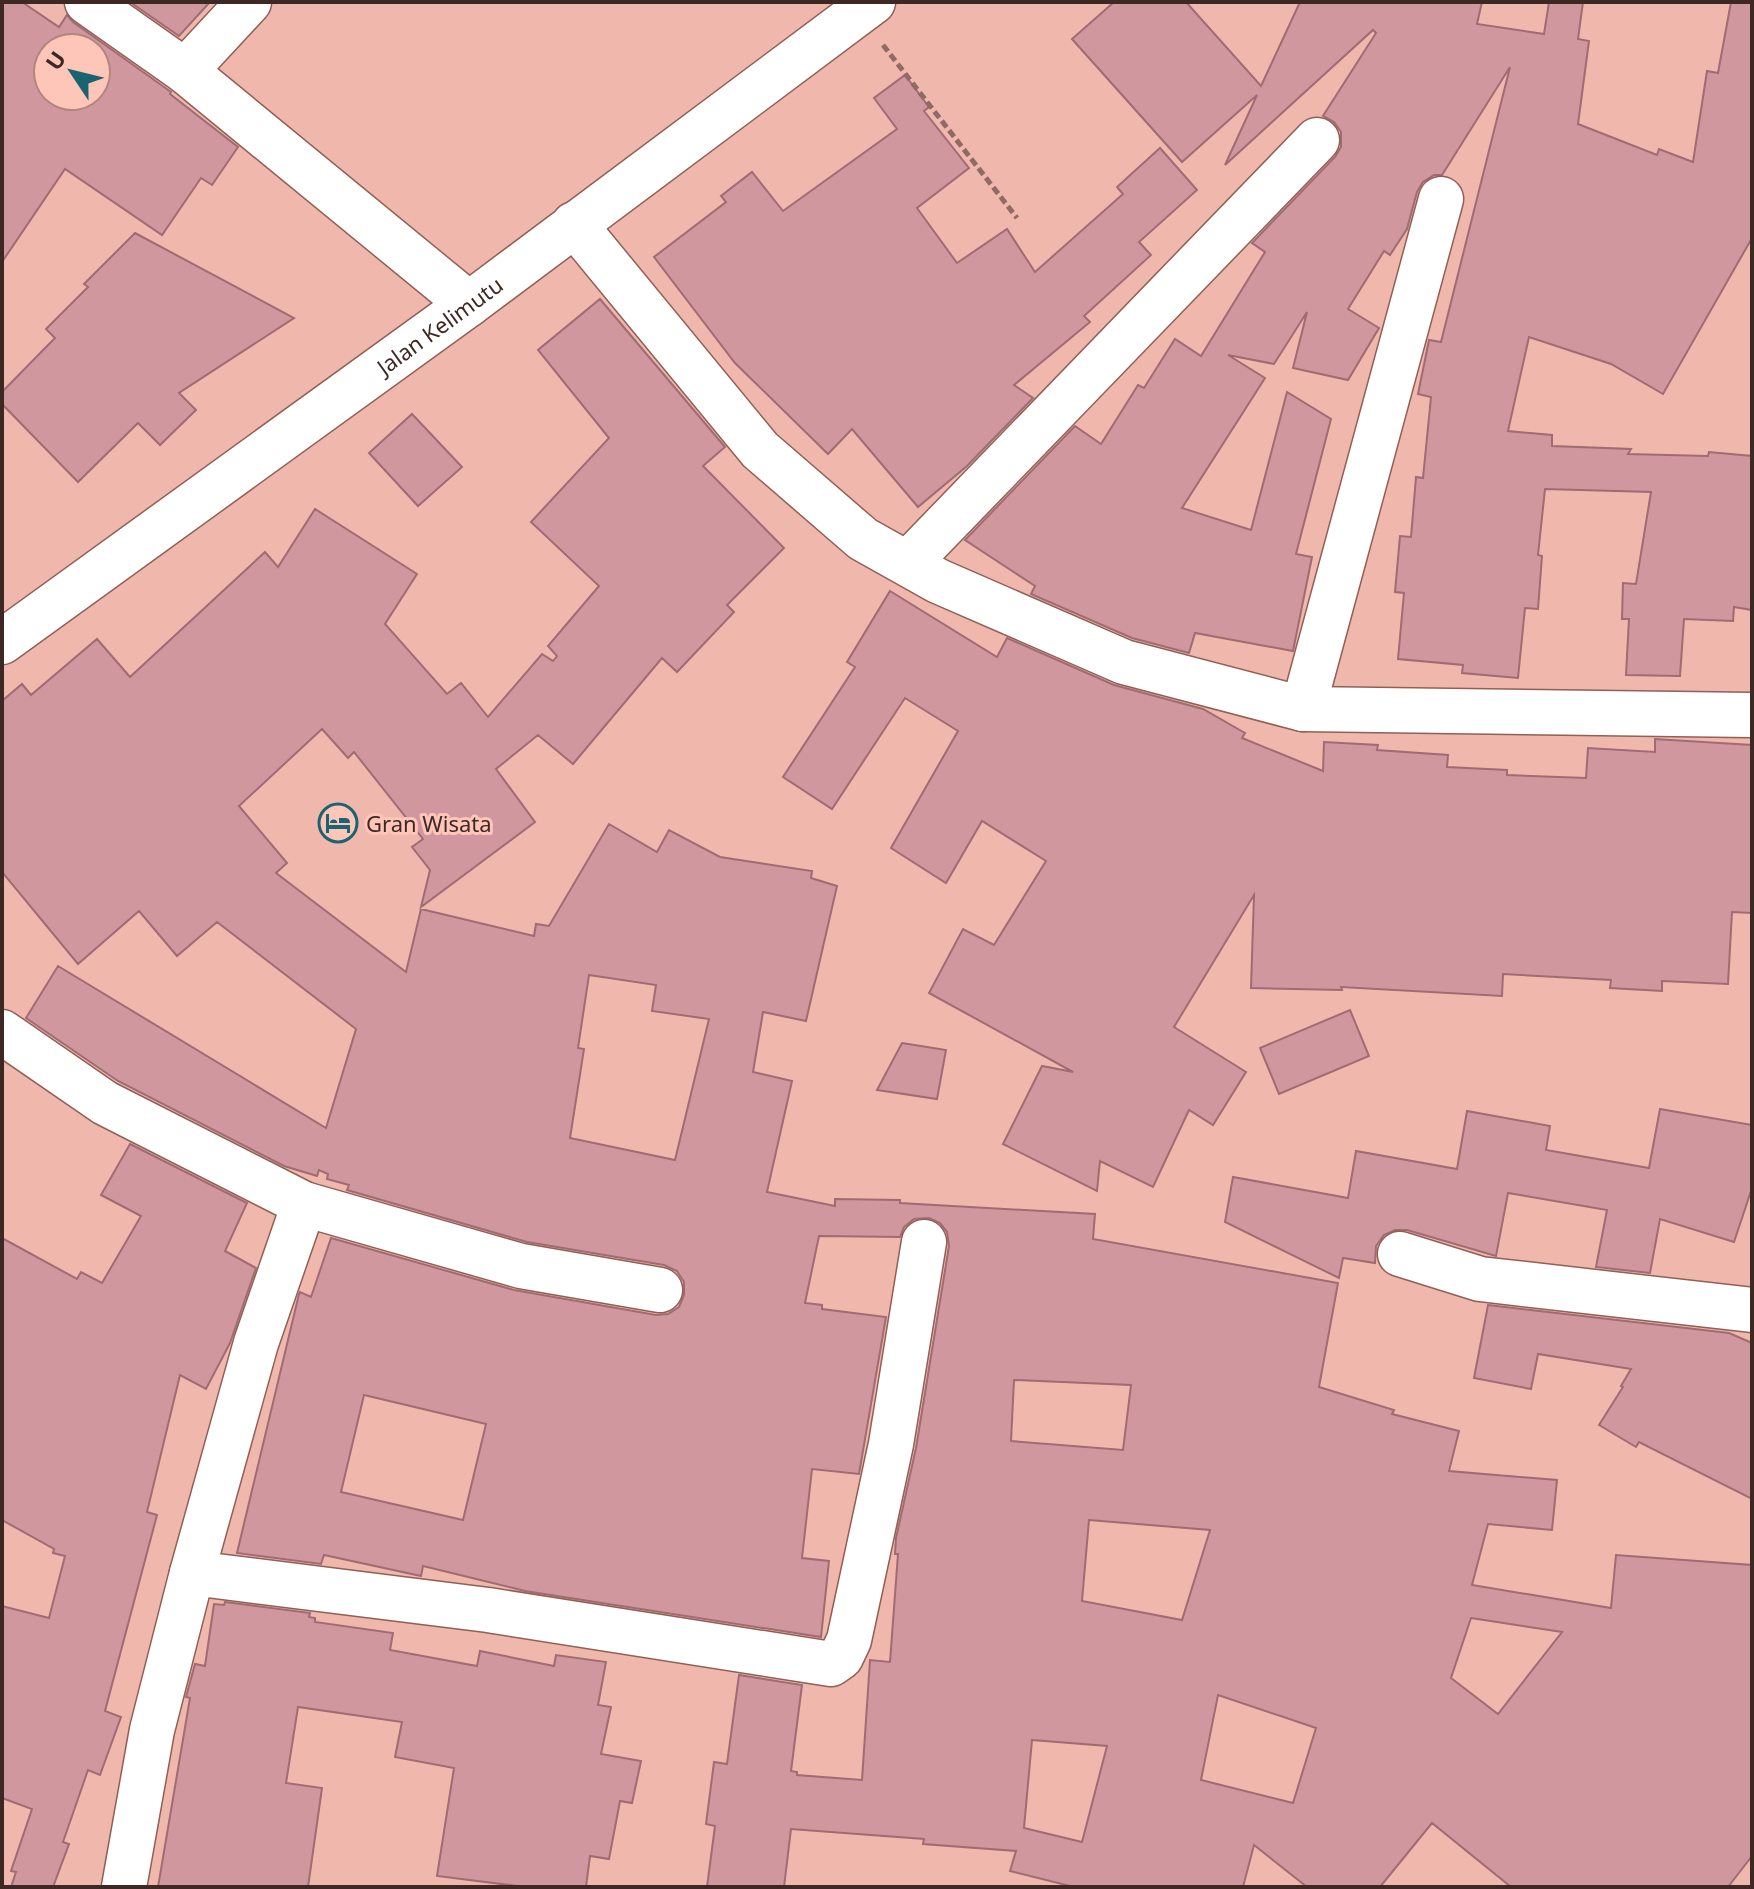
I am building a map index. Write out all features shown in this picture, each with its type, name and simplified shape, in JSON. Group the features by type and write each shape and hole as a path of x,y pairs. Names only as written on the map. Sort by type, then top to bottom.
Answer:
{"street":[{"path":"87,2 185,71 469,304"},
{"path":"185,71 249,2"},
{"name":"Jalan Kelimutu","path":"2,642 469,304 866,8"},
{"path":"908,563 1317,140"},
{"path":"1303,709 1441,199"},
{"path":"574,224 760,450 863,539 938,581 1124,662 1303,709 1752,715"},
{"path":"2,1032 105,1103 304,1204 521,1266 660,1290"},
{"path":"124,1887 152,1730 192,1573 256,1343 304,1204"},
{"path":"192,1573 488,1610 831,1664 841,1657 849,1640 891,1444 924,1242"},
{"path":"1400,1254 1480,1279 1752,1310"}],"path":[{"path":"866,8 1017,218"}],"building":[{"path":"2,2 22,2 59,27 67,15 87,32 32,32 32,112 112,112 112,50 171,92 238,147 212,185 201,178 162,235 65,169 2,262"},
{"path":"130,2 210,2 179,36"},
{"path":"1114,2 1186,2 1261,86 1300,2 1482,2 1477,24 1544,34 1549,2 1583,2 1578,39 1589,41 1578,124 1657,155 1659,149 1693,162 1707,71 1718,73 1731,2 1752,2 1752,238 1663,394 1611,364 1529,337 1508,431 1552,435 1552,446 1631,449 1628,454 1708,456 1709,452 1752,456 1752,610 1734,607 1733,621 1684,619 1680,676 1626,675 1629,619 1622,619 1623,583 1636,584 1651,492 1545,489 1538,555 1542,556 1538,609 1525,608 1518,678 1462,673 1463,665 1398,659 1404,593 1395,592 1400,536 1411,537 1416,477 1423,478 1431,397 1418,394 1429,340 1441,342 1510,67 1442,175 1434,175 1423,182 1417,192 1407,229 1390,255 1384,251 1348,309 1379,328 1348,380 1293,368 1307,312 1274,364 1228,355 1265,378 1182,508 1251,530 1287,392 1331,419 1296,554 1312,557 1293,651 1195,633 1189,653 1132,638 1031,594 1035,586 965,540 1075,426 1101,444 1138,385 1144,388 1175,339 1201,356 1265,252 1252,243 1341,147 1341,132 1334,122 1323,116 1376,33 1373,30 1225,165 1257,95 1182,162 1072,39"},
{"path":"905,75 929,107 924,111 969,168 917,208 957,263 1007,229 1035,272 1123,194 1117,187 1160,148 1197,190 1139,242 1151,255 1084,316 1090,322 1014,385 1033,398 967,466 918,507 852,429 828,454 735,363 654,257 726,202 721,196 752,172 783,211 897,129 874,98"},
{"path":"135,233 294,318 179,393 196,410 160,445 138,423 78,482 2,404 2,392 55,338 46,329 88,287 84,284"},
{"path":"600,299 725,447 703,466 784,548 727,605 734,612 677,672 662,658 573,764 538,735 496,769 535,822 421,907 430,870 412,847 423,839 354,752 348,758 322,729 239,806 287,863 276,873 406,972 421,909 534,936 536,924 549,926 609,824 657,852 669,830 720,857 812,871 811,878 837,886 806,1021 763,1012 753,1072 792,1081 767,1192 835,1206 835,1199 900,1200 900,1203 1095,1214 1093,1239 1338,1283 1319,1387 1394,1410 1392,1414 1459,1431 1449,1471 1557,1480 1552,1530 1488,1524 1472,1585 1611,1608 1616,1555 1752,1565 1752,1856 1728,1887 1511,1887 1432,1823 1380,1887 1307,1887 1254,1845 1243,1887 1074,1887 1010,1871 1016,1851 923,1844 924,1839 791,1829 784,1887 707,1887 715,1826 706,1824 714,1762 727,1764 739,1675 802,1685 791,1771 797,1772 797,1775 862,1780 870,1660 890,1662 898,1554 895,1554 896,1538 916,1448 949,1246 947,1232 940,1223 929,1218 914,1219 904,1227 900,1237 819,1236 805,1303 822,1305 822,1309 886,1317 859,1474 812,1469 802,1558 829,1561 821,1637 525,1591 423,1566 421,1576 324,1555 321,1564 237,1553 299,1294 311,1297 331,1238 514,1290 656,1315 668,1314 679,1307 684,1295 684,1282 677,1271 664,1265 527,1242 347,1190 349,1185 327,1179 328,1174 319,1170 317,1176 284,1166 118,1081 26,1018 58,966 326,1128 356,1029 217,922 177,956 139,911 78,964 2,872 2,701 22,684 31,695 97,639 130,677 265,552 278,567 315,509 417,574 385,624 447,694 461,683 488,717 542,654 553,661 557,656 548,646 599,586 531,522 609,438 538,350","holes":["589,975 656,985 652,1011 709,1019 675,1160 570,1138 584,1049 578,1048","1014,1380 1131,1385 1123,1450 1011,1441","364,1395 486,1424 463,1520 341,1492","1089,1520 1210,1530 1182,1620 1082,1601","1471,1618 1562,1632 1498,1714 1451,1678","1218,1695 1316,1728 1293,1803 1201,1780","1032,1740 1107,1746 1082,1842 1024,1828"]},
{"path":"412,414 462,467 418,506 369,453"},
{"path":"890,591 997,657 1007,638 1114,685 1203,709 1245,733 1242,738 1323,771 1324,742 1378,745 1377,750 1448,755 1447,767 1507,770 1507,775 1586,778 1588,748 1655,752 1655,739 1752,745 1752,913 1732,912 1728,984 1662,981 1662,991 1610,988 1611,980 1503,974 1502,996 1341,987 1342,990 1251,988 1254,895 1174,1027 1246,1072 1213,1125 1189,1110 1153,1187 1100,1161 1097,1191 1003,1144 1042,1066 1073,1072 929,993 963,929 994,945 1046,861 982,821 946,883 891,848 958,731 905,698 832,809 783,777 855,667 847,662"},
{"path":"1350,1010 1369,1056 1279,1094 1260,1048"},
{"path":"902,1043 946,1050 937,1099 877,1090"},
{"path":"1660,1109 1752,1125 1752,1188 1734,1242 1660,1219 1650,1273 1596,1267 1607,1210 1508,1193 1496,1256 1407,1230 1395,1230 1384,1235 1376,1246 1375,1263 1343,1258 1339,1278 1225,1222 1233,1177 1348,1198 1356,1151 1457,1169 1467,1111 1550,1126 1546,1150 1649,1168"},
{"path":"130,1144 247,1203 225,1251 256,1268 230,1343 206,1389 180,1375 147,1512 157,1515 105,1711 121,1717 100,1775 88,1770 63,1842 69,1844 53,1887 11,1887 16,1872 11,1871 32,1809 2,1798 2,1606 49,1618 65,1556 53,1553 54,1549 2,1520 2,1238 77,1279 81,1272 102,1283 141,1216 101,1195"},
{"path":"1488,1305 1729,1333 1752,1343 1752,1499 1639,1442 1636,1447 1599,1425 1631,1369 1538,1354 1531,1389 1474,1378"},
{"path":"225,1602 310,1613 309,1617 315,1618 315,1622 393,1633 390,1650 477,1666 480,1651 554,1666 556,1655 606,1662 598,1705 611,1707 601,1754 641,1761 632,1803 620,1801 609,1859 590,1856 586,1887 525,1887 437,1876 454,1768 395,1757 402,1722 298,1707 286,1783 322,1788 308,1887 158,1887 190,1698 186,1697 195,1664 205,1666 214,1604 224,1605"}],"place":[{"name":"Gran Wisata","path":"338,823"}]}
